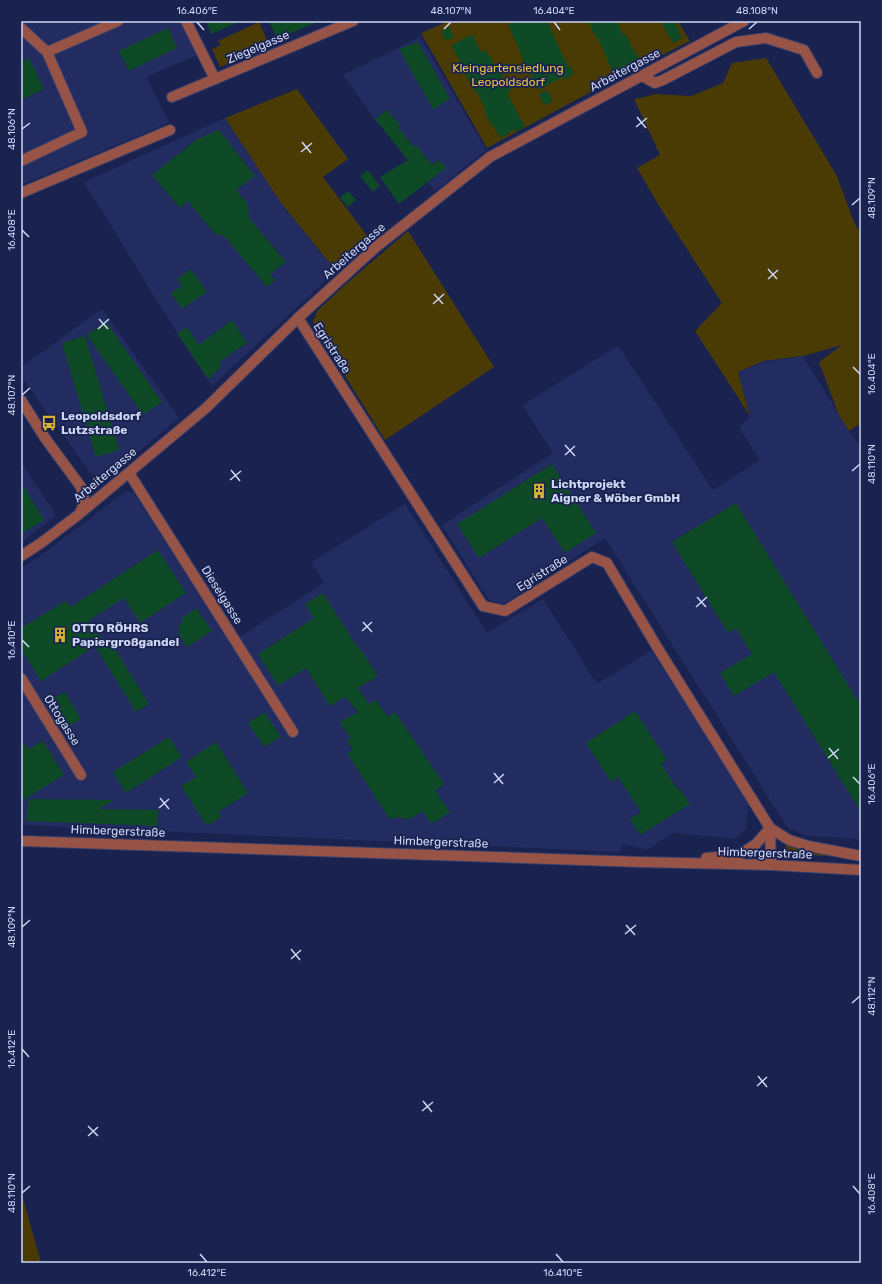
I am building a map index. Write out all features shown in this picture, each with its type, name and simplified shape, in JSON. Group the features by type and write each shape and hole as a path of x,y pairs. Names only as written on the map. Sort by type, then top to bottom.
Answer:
{"street":[{"path":"47,52 118,21"},
{"path":"186,21 215,79"},
{"name":"Ziegelgasse","path":"172,97 353,21"},
{"name":"Arbeitergasse","path":"21,556 78,515 206,408 298,318 376,247 490,157 744,21"},
{"path":"21,28 47,52 82,132 21,160"},
{"path":"642,76 655,83 736,42 766,38 804,50 817,73"},
{"path":"21,193 170,130"},
{"name":"Egristraße","path":"298,318 483,606 505,611 592,557 607,564 770,828"},
{"path":"21,400 45,438 81,487 84,499 82,508 78,515"},
{"name":"Dieselgasse","path":"129,472 293,732"},
{"name":"Ottogasse","path":"21,678 81,775"},
{"path":"770,828 789,840 808,846 861,856"},
{"path":"640,862 739,855 756,844 770,828"},
{"path":"770,828 771,865"},
{"name":"Himbergerstraße","path":"21,841 771,865 861,870"}],"shaded area":[{"path":"21,21 181,21 197,55 146,77 169,123 21,185"},
{"path":"420,37 486,150 435,191 375,119 343,75"},
{"path":"225,118 281,203 336,271 212,386 177,333 84,182"},
{"path":"102,309 179,418 109,476 101,477 91,474 21,376 21,367"},
{"path":"618,346 713,490 760,460 739,428 750,416 738,372 763,362 803,356 849,431 861,447 861,839 806,836 787,827 605,538 503,604 488,599 442,525 553,453 522,405"},
{"path":"21,463 56,515 21,543"},
{"path":"125,492 133,492 230,643 324,583 311,562 405,504 487,633 543,599 597,684 651,651 749,800 746,829 736,839 673,833 647,850 623,844 620,852 21,825 21,568 36,559"}],"green space":[{"name":"Kleingartensiedlung Leopoldsdorf","path":"449,21 678,21 690,41 600,87 487,148 421,33"},
{"path":"259,22 270,47 220,67 212,49 221,45 218,41"},
{"path":"766,58 837,176 854,222 861,234 861,423 849,431 838,413 819,362 842,345 803,356 763,361 738,372 750,416 695,331 722,303 661,209 637,168 660,155 634,99 655,94 691,96 723,83 732,63"},
{"path":"297,89 348,159 323,177 371,241 336,271 281,203 225,118"},
{"path":"408,231 494,367 385,440 318,333 313,322 317,311"},
{"path":"788,843 826,854 825,856 787,854 786,845"},
{"path":"21,1191 41,1263 21,1263"}],"building":[{"path":"206,21 241,21 211,34"},
{"path":"269,21 320,21 277,39"},
{"path":"515,21 547,21 568,67 570,66 574,74 564,80 562,77 539,90 522,60 523,59 508,24"},
{"path":"588,21 617,21 623,35 626,34 639,59 613,73 598,38 596,38"},
{"path":"660,21 674,21 682,38 673,43"},
{"path":"449,27 454,37 446,41 441,32"},
{"path":"168,28 177,48 129,71 119,51"},
{"path":"472,34 481,52 486,50 495,66 498,65 505,82 507,81 511,91 507,93 525,127 515,132 514,129 501,138 489,121 484,111 486,110 476,91 475,92 464,72 462,73 457,65 461,62 451,46"},
{"path":"418,42 450,99 433,109 399,49"},
{"path":"29,58 44,89 21,100 21,62"},
{"path":"547,90 553,101 544,105 539,94"},
{"path":"387,110 400,125 398,127 414,147 416,145 432,165 439,160 446,168 399,204 380,177 408,160 375,119"},
{"path":"219,130 255,176 236,190 248,204 249,218 286,262 270,274 275,280 267,287 224,236 215,234 188,201 180,208 152,175 196,140"},
{"path":"368,170 380,186 373,192 360,176"},
{"path":"348,191 356,200 348,207 340,198"},
{"path":"191,269 207,292 182,309 171,293 182,286 177,279"},
{"path":"232,320 247,343 219,362 221,367 208,379 177,333 187,327 199,345"},
{"path":"106,322 162,402 143,415 87,335"},
{"path":"85,336 119,450 96,457 62,343"},
{"name":"Lichtprojekt Aigner & Wöber GmbH","path":"552,464 596,533 565,553 542,518 479,558 457,524"},
{"path":"21,482 44,520 21,534"},
{"path":"736,503 861,706 861,812 774,672 734,696 720,673 752,654 736,628 728,633 672,542"},
{"path":"158,550 186,593 140,623 124,598 89,620 107,647 112,644 149,704 136,712 95,646 41,681 21,649 21,628 66,601 71,607"},
{"path":"323,593 358,648 359,647 378,676 358,688 369,704 376,700 388,717 395,712 444,784 435,791 450,812 431,824 423,811 410,819 393,817 390,820 347,753 353,750 346,740 351,739 340,722 358,712 345,697 330,706 306,668 278,686 258,654 314,618 305,604"},
{"path":"196,608 212,631 187,647 179,635 179,626 183,621 181,619"},
{"path":"65,692 81,719 67,727 52,699"},
{"path":"635,711 667,760 661,764 677,789 679,788 690,804 640,835 630,819 641,812 618,777 611,782 586,743"},
{"path":"264,712 281,737 264,747 248,723"},
{"path":"169,737 182,757 126,793 113,772"},
{"path":"21,738 28,749 43,741 64,775 21,801"},
{"path":"216,742 248,793 218,812 221,817 207,826 181,786 196,777 186,762"},
{"path":"29,799 114,800 99,809 158,810 157,826 26,821"}],"place":[{"name":"Leopoldsdorf Lutzstraße","path":"49,423"},
{"name":"Lichtprojekt Aigner & Wöber GmbH","path":"539,491"},
{"name":"OTTO RÖHRS Papiergroßgandel","path":"60,635"}]}
